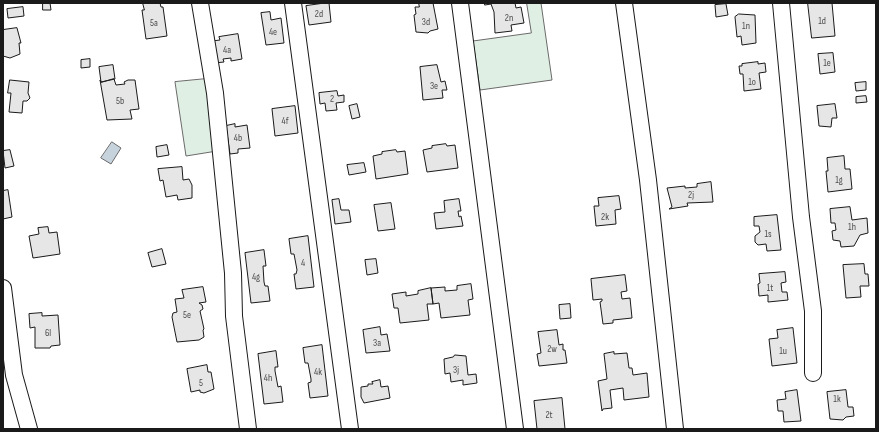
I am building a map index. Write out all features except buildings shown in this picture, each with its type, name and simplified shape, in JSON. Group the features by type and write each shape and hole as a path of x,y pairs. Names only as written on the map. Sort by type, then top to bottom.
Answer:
{"street":[{"path":"200,3 215,93 233,273 234,316 248,429"},
{"path":"293,3 350,429"},
{"path":"460,3 515,429"},
{"path":"624,3 648,186 675,429"},
{"path":"781,3 802,217 813,311 813,373"},
{"path":"3,288 14,375 29,429"}],"green space":[{"path":"527,3 541,3 552,80 480,90 473,41 531,33"},
{"path":"206,79 217,151 186,156 175,82"}],"shaded area":[{"path":"112,142 121,148 111,164 101,158"}]}
